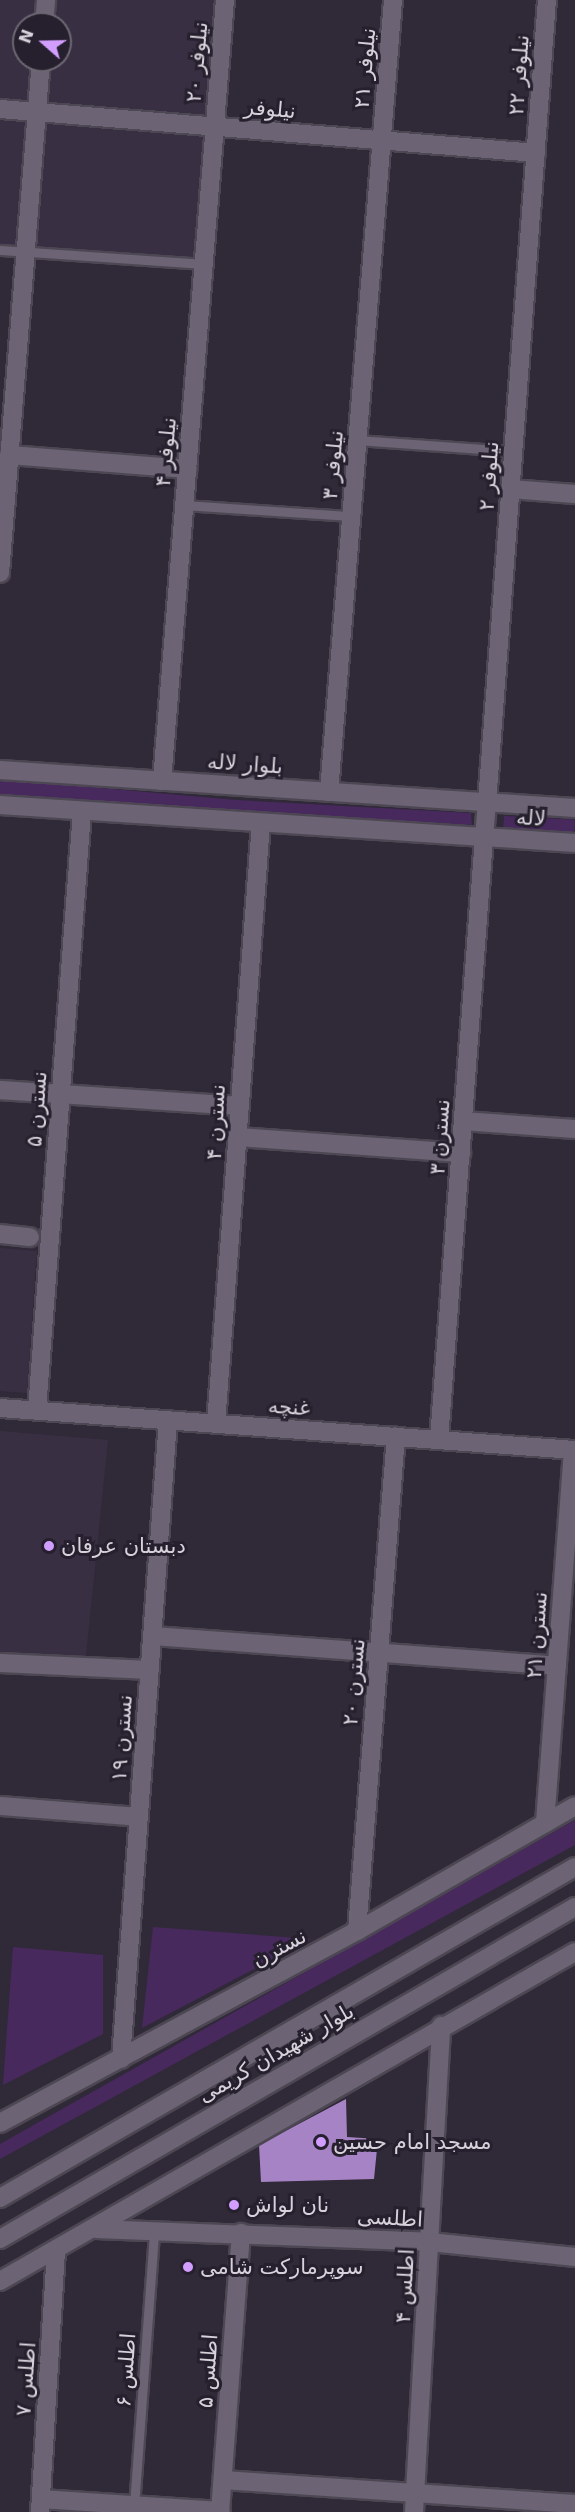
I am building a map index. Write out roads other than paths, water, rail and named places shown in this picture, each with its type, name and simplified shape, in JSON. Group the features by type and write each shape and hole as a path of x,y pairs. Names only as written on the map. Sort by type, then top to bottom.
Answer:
{"street":[{"name":"نیلوفر ۲۰","path":"215,127 225,0"},
{"name":"نیلوفر ۲۱","path":"382,141 393,0"},
{"name":"نیلوفر ۲۲","path":"536,153 547,0"},
{"path":"0,573 3,491 9,455 40,72"},
{"name":"نیلوفر","path":"0,109 536,153"},
{"name":"نیلوفر ۴","path":"162,781 215,127"},
{"name":"نیلوفر ۳","path":"329,792 382,141"},
{"name":"نیلوفر ۲","path":"484,837 536,153"},
{"path":"9,455 187,470"},
{"path":"510,489 575,494"},
{"name":"بلوار لاله","path":"0,771 487,803"},
{"name":"لاله","path":"487,803 575,808"},
{"path":"0,805 484,837"},
{"name":"نسترن ۵","path":"37,1410 82,811"},
{"name":"نسترن ۴","path":"216,1424 238,1137 238,1106 261,823"},
{"name":"لاله","path":"484,837 575,843"},
{"name":"نسترن ۳","path":"439,1440 484,837"},
{"path":"0,1090 238,1106"},
{"path":"463,1121 575,1129"},
{"path":"238,1137 461,1153"},
{"path":"0,1234 30,1236"},
{"name":"غنچه","path":"0,1408 574,1450"},
{"name":"نسترن ۱۹","path":"121,2059 168,1420"},
{"name":"نسترن ۲۰","path":"357,1931 396,1437"},
{"name":"نسترن ۲۱","path":"545,1823 574,1450"},
{"path":"153,1636 557,1665"},
{"path":"0,1663 150,1670"},
{"path":"0,1806 139,1816"},
{"name":"نسترن","path":"0,2123 357,1931 575,1806"},
{"name":"بلوار شهیدان کریمی","path":"0,2198 575,1867"},
{"name":"بلوار شهیدان کریمی","path":"0,2239 575,1907"},
{"path":"96,2229 441,2026 575,1952"},
{"name":"اطلس ۴","path":"414,2512 441,2026"},
{"name":"اطلسی","path":"0,2281 96,2229 430,2242 575,2257"},
{"name":"اطلس ۵","path":"220,2512 241,2233"},
{"name":"اطلس ۷","path":"40,2505 56,2249"},
{"path":"223,2480 575,2504"},
{"path":"40,2505 220,2512"}],"lane":[{"path":"0,250 204,264"},
{"path":"357,440 513,451"},
{"path":"184,505 351,516"},
{"name":"اطلس ۶","path":"134,2509 154,2230"}],"place":[{"name":"دبستان عرفان","path":"49,1546"},
{"name":"مسجد امام حسین","path":"321,2142"},
{"name":"نان لواش","path":"234,2205"},
{"name":"سوپرمارکت شامی","path":"188,2267"}]}
